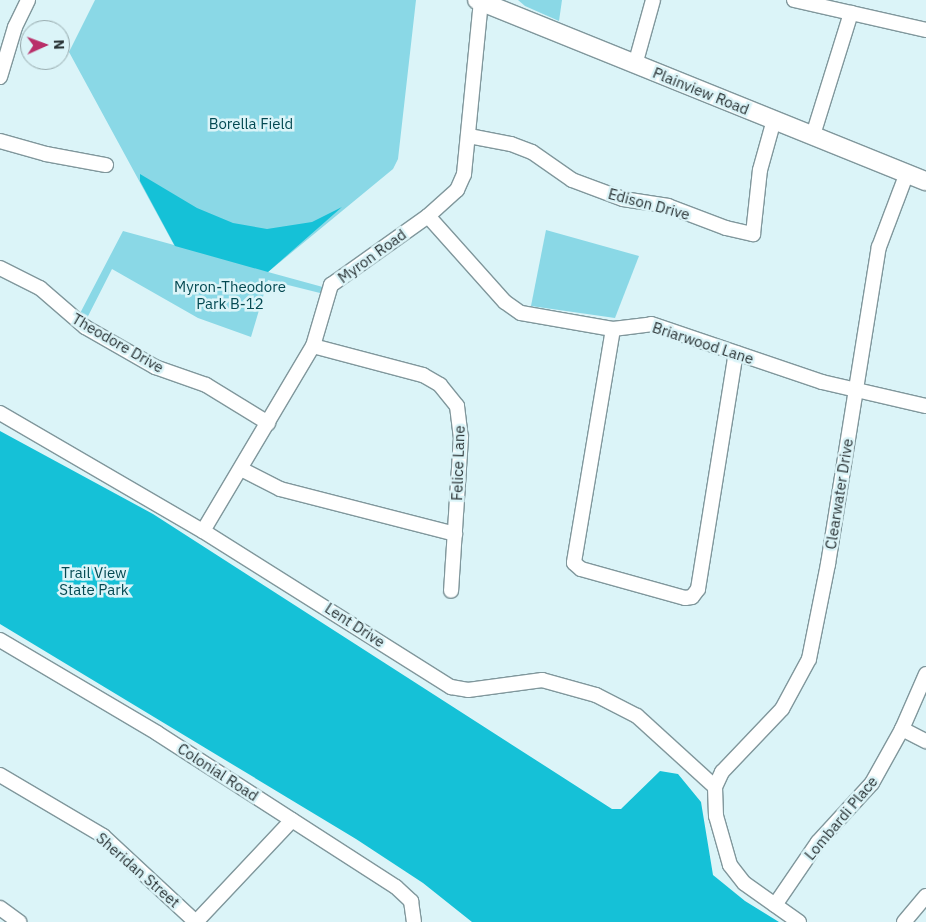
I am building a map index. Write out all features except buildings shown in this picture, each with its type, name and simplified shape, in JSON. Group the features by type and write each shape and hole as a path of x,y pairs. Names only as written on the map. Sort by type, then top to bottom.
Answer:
{"main road":[{"name":"Plainview Road","path":"479,1 926,181"}],"street":[{"path":"0,77 15,28 28,0"},
{"path":"635,65 652,0"},
{"path":"794,0 926,30"},
{"name":"Myron Road","path":"203,531 314,346 331,286 428,216 457,190 464,174 469,136 479,1"},
{"path":"813,135 852,13"},
{"name":"Edison Drive","path":"469,136 511,144 532,152 572,180 623,199 668,206 752,234 760,170 774,120"},
{"path":"0,141 46,154 106,165"},
{"name":"Clearwater Drive","path":"715,787 722,772 782,710 809,659 879,247 908,173"},
{"name":"Briarwood Lane","path":"428,216 514,309 538,317 613,329 651,324 822,382 926,406"},
{"name":"Theodore Drive","path":"0,268 40,288 70,317 93,332 155,367 206,385 268,422"},
{"path":"613,329 574,563 581,569 685,598 692,597 698,589 736,353"},
{"name":"Felice Lane","path":"314,346 423,375 440,385 451,397 460,415 461,437 451,591"},
{"name":"Lent Drive","path":"0,413 203,531 451,686 468,690 542,680 619,704 637,716 715,787"},
{"path":"241,469 280,489 455,534"},
{"name":"Colonial Road","path":"0,640 157,733 404,893 411,901 414,922"},
{"name":"Lombardi Place","path":"776,905 818,842 872,783 902,728 926,674"},
{"path":"902,728 926,740"},
{"name":"Sheridan Street","path":"0,775 103,836 196,922"},
{"path":"715,787 716,816 730,865 744,883 799,922"},
{"path":"196,922 292,820"},
{"path":"904,922 926,896"},
{"path":"0,908 19,922"}],"green space":[{"name":"Borella Field","path":"95,0 416,0 398,159 393,169 268,272 330,289 328,295 268,280 251,337 198,318 112,269 83,326 76,321 123,231 174,245 70,54 70,50"},
{"path":"518,0 562,0 559,21 525,6"},
{"path":"140,174 197,208 233,223 267,229 312,222 342,207 268,272 175,246 140,181"},
{"path":"546,230 639,256 615,318 531,306"},
{"name":"Trail View State Park","path":"0,431 153,514 612,809 621,809 660,771 678,774 701,802 713,875 745,901 779,922 472,922 423,883 356,839 0,624"}],"park label":[{"name":"Myron-Theodore Park B-12","path":"230,294"}]}
